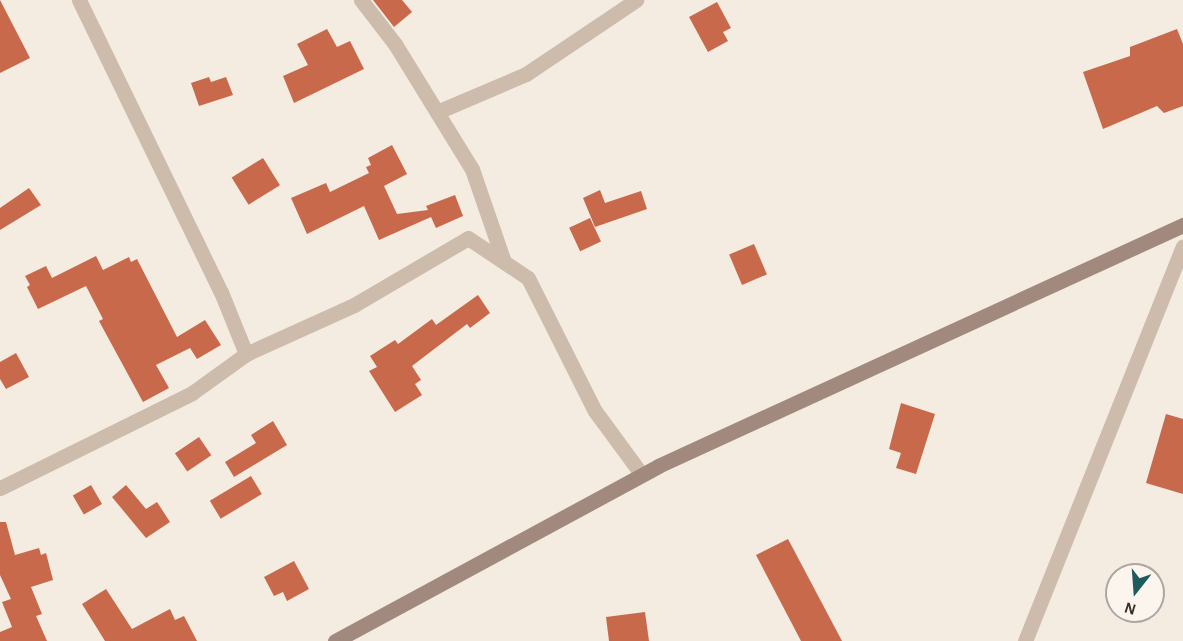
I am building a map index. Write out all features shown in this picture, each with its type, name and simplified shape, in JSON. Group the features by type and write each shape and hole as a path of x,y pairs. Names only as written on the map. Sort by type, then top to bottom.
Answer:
{"main road":[{"path":"335,641 642,475 1183,225"}],"street":[{"path":"79,0 221,292 246,354"},
{"path":"361,0 395,44 472,169 504,262"},
{"path":"436,112 526,74 636,0"},
{"path":"0,488 192,393 246,354 354,305 468,238 528,278 595,411 642,475"},
{"path":"1025,641 1183,246"}],"building":[{"path":"0,0 30,58 0,73"},
{"path":"373,0 402,0 412,12 394,27"},
{"path":"717,2 731,28 723,32 728,41 708,52 689,17"},
{"path":"327,29 337,47 350,41 364,69 294,103 283,76 308,65 297,44"},
{"path":"1177,29 1183,44 1183,106 1164,113 1157,106 1103,129 1083,72 1130,56 1130,47"},
{"path":"209,77 211,82 226,77 233,95 199,106 191,83"},
{"path":"392,145 407,174 384,186 397,214 428,210 426,206 455,195 463,216 436,228 431,217 379,240 364,206 307,234 291,198 326,183 330,192 369,173 366,167 371,165 368,158"},
{"path":"263,158 280,185 249,205 232,178"},
{"path":"29,188 41,205 0,230 0,208"},
{"path":"600,190 605,203 641,191 647,209 595,227 583,198"},
{"path":"590,218 601,242 580,251 569,228"},
{"path":"754,244 767,274 742,285 729,255"},
{"path":"96,256 103,270 129,257 131,262 137,259 177,337 205,320 221,345 197,359 190,348 156,365 169,388 143,402 99,321 103,319 86,286 38,309 27,287 30,285 25,276 46,266 52,278"},
{"path":"478,295 490,313 470,328 467,324 412,366 421,380 415,384 422,395 395,412 369,371 377,367 370,356 395,340 398,344 432,319 436,325"},
{"path":"16,353 29,377 6,389 0,379 0,362"},
{"path":"901,403 935,414 916,474 896,468 901,453 889,449"},
{"path":"1166,414 1183,419 1183,494 1146,483"},
{"path":"273,421 287,445 234,477 225,462 256,443 251,435"},
{"path":"199,437 211,455 187,471 175,453"},
{"path":"251,476 262,494 221,519 210,501"},
{"path":"91,485 102,504 84,515 73,496"},
{"path":"126,485 146,509 157,502 170,522 146,538 112,497"},
{"path":"0,522 6,522 15,555 39,548 41,555 46,553 53,580 31,587 42,614 36,616 47,641 0,641 0,632 12,627 2,602 11,599 0,575"},
{"path":"788,539 842,641 801,641 756,555"},
{"path":"294,561 309,589 287,601 283,592 274,596 264,577"},
{"path":"106,589 132,629 170,609 175,620 184,616 197,641 105,641 82,604"},
{"path":"645,612 649,641 609,641 606,617"}]}
